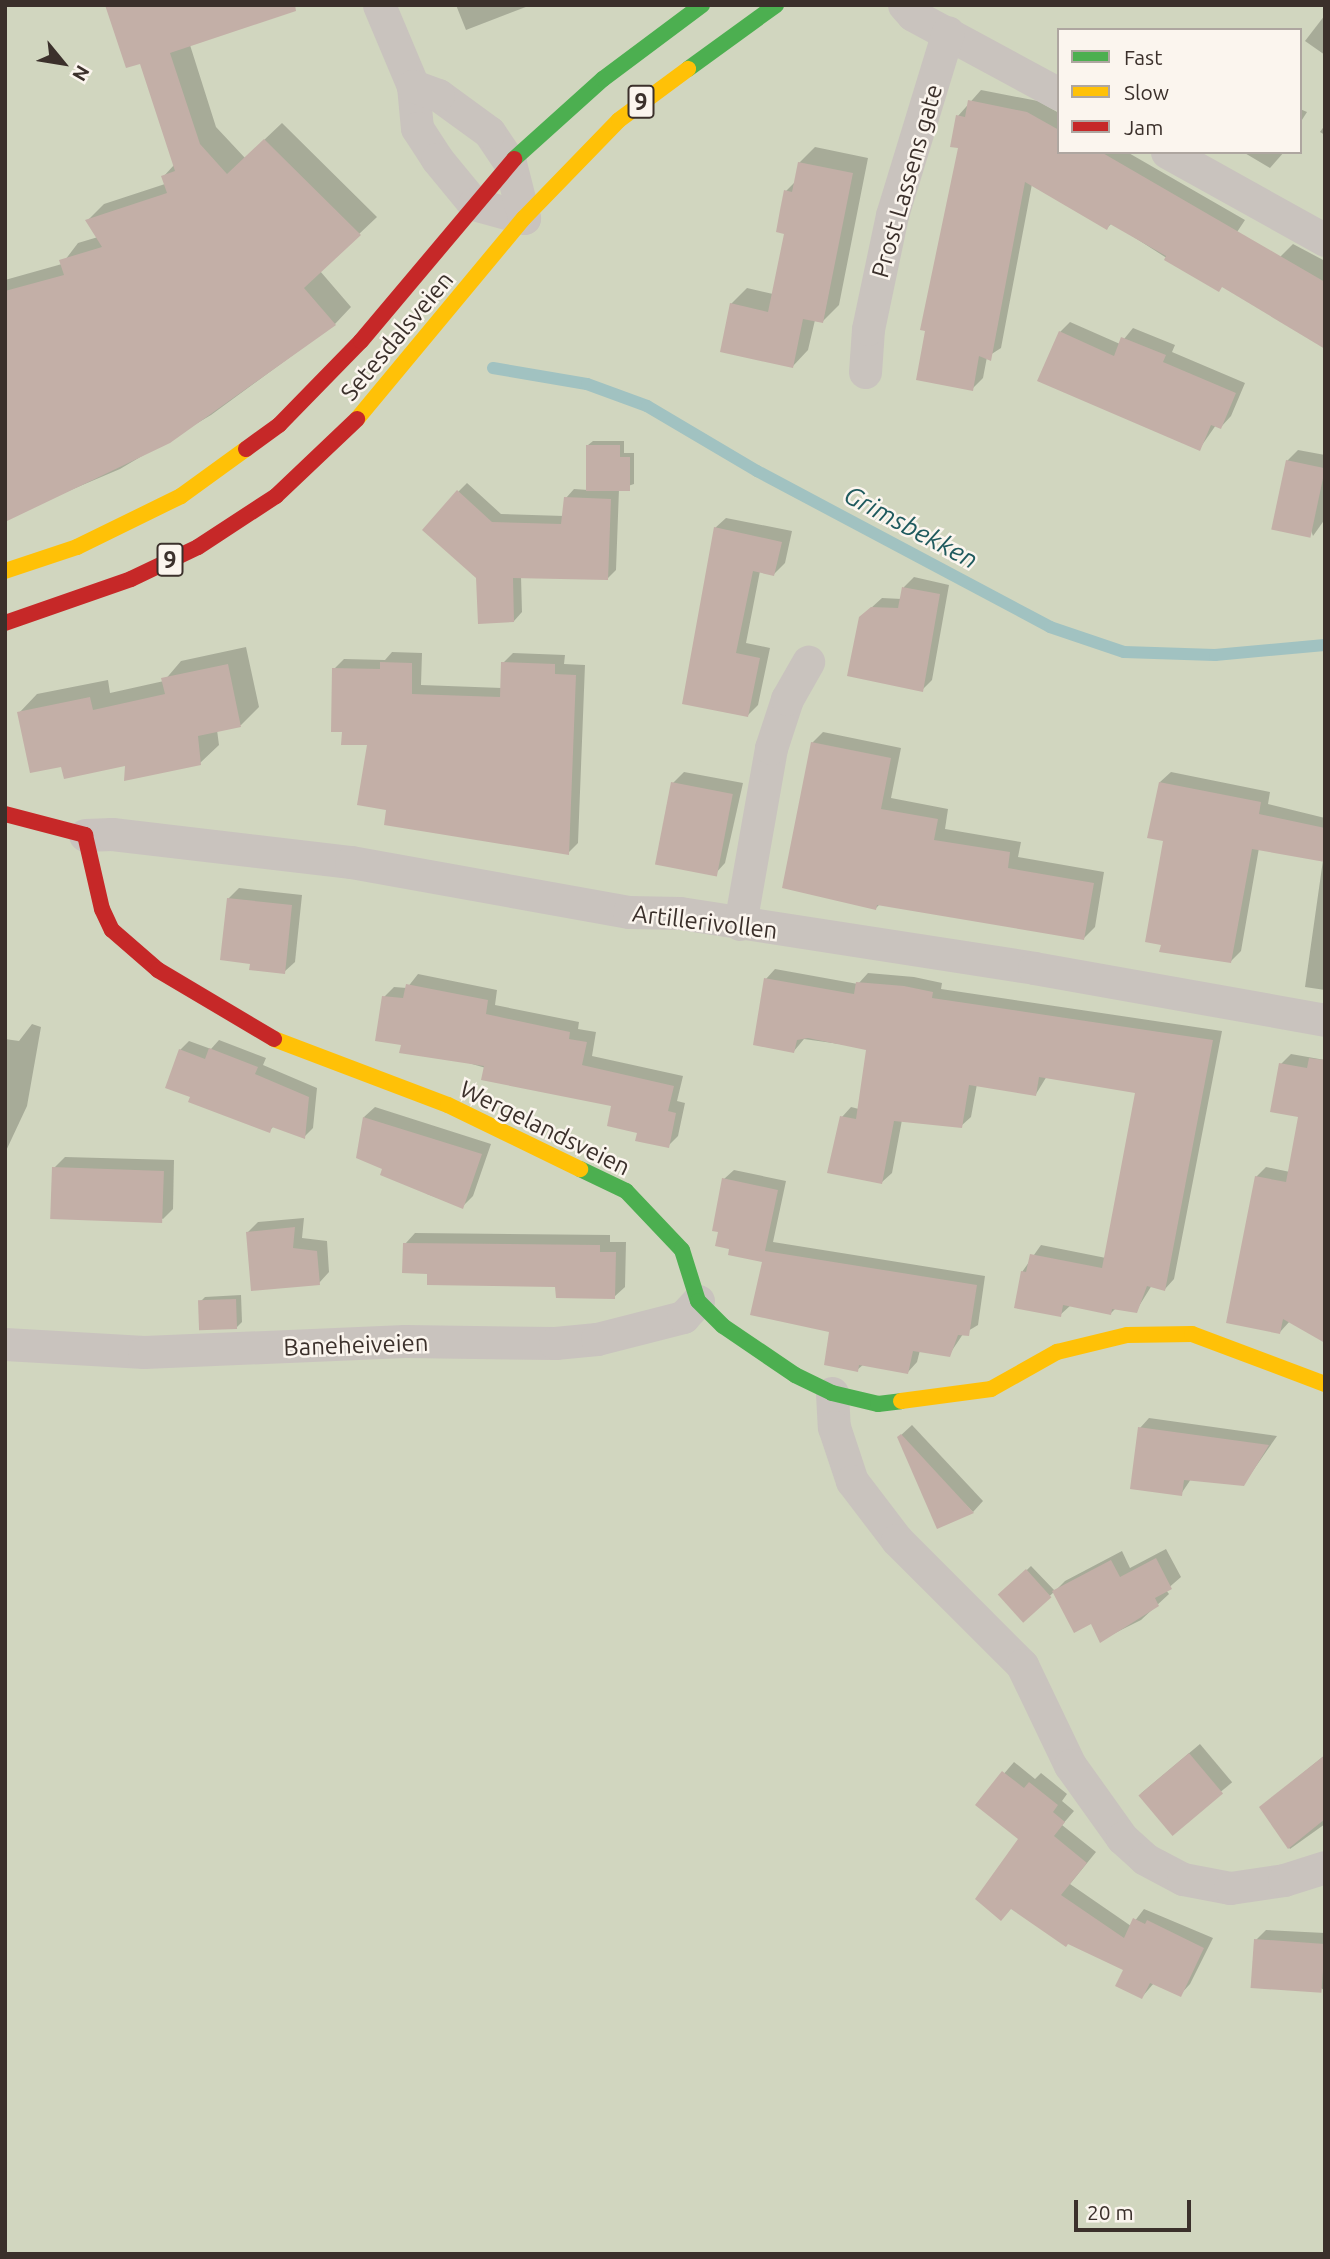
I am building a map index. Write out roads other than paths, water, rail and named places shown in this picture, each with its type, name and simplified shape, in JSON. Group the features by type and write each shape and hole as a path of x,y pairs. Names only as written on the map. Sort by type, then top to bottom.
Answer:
{"main road":[{"name":"Setesdalsveien","path":"5,571 115,530 181,496 245,452 313,393 510,163 603,79 702,5"},
{"name":"Setesdalsveien","path":"5,623 142,574 228,530 276,496 365,411 524,218 619,121 776,5"},
{"path":"5,814 85,835"},
{"name":"Wergelandsveien","path":"85,835 102,909 112,930 132,951 265,1035 448,1105 626,1191 682,1251 698,1301 723,1326 767,1357 832,1393 878,1404 991,1389 1057,1352 1127,1335 1192,1334 1325,1384"}],"street":[{"path":"379,5 413,86 417,128 474,204 524,218 510,163 481,126 438,95 413,86"},
{"path":"904,5 913,15 944,19 985,57 1057,93"},
{"name":"Prost Lassens gate","path":"865,372 868,329 892,215 944,19"},
{"path":"1171,154 1325,240"},
{"path":"740,924 771,748 787,699 808,662"},
{"name":"Artillerivollen","path":"85,835 351,862 629,912 680,913 1034,968 1325,1020"},
{"name":"Baneheiveien","path":"5,1344 144,1352 405,1341 555,1343 597,1339 683,1317 698,1301"},
{"path":"832,1393 834,1427 852,1481 897,1539 1022,1665 1069,1765 1122,1838 1145,1859 1183,1879 1230,1888 1284,1880 1325,1867"}],"waterway":[{"name":"Grimsbekken","path":"493,368 587,384 647,406 757,471 1050,627 1124,652 1215,655 1325,645"}]}
